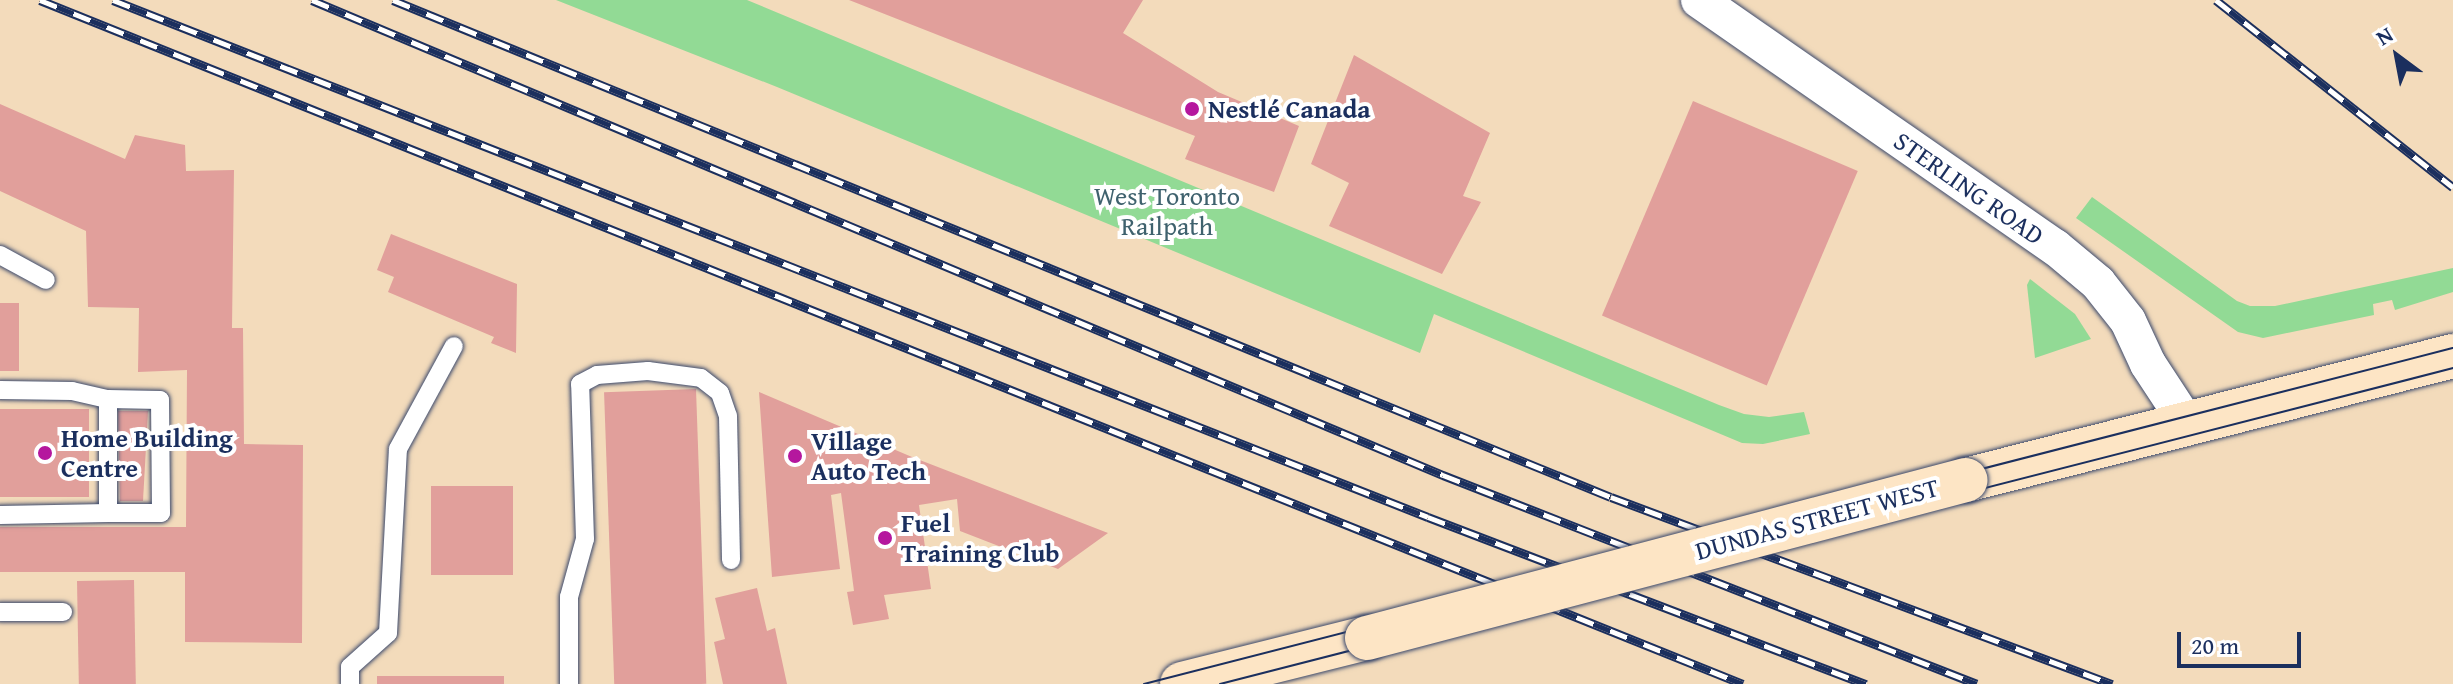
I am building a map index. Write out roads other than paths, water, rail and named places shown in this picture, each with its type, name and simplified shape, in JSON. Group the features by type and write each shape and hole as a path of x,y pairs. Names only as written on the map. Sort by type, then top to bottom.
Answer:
{"main road":[{"name":"DUNDAS STREET WEST","path":"1182,684 2453,356"}],"street":[{"name":"STERLING ROAD","path":"1699,0 2055,247 2098,283 2128,321 2148,364 2188,425"}],"lane":[{"path":"0,255 46,280"},
{"path":"350,684 350,667 388,633 398,449 454,346"},
{"path":"569,684 569,597 585,539 580,384 597,375 648,371 701,378 720,393 728,416 731,560"},
{"path":"0,390 72,391 108,399 160,400 161,513 0,515"},
{"path":"108,399 108,513"},
{"path":"0,612 63,612"}],"tram line":[{"path":"1144,684 2453,348"},
{"path":"1220,684 2453,368"}],"railway":[{"path":"40,0 1743,684"},
{"path":"113,0 1428,517 1866,684"},
{"path":"312,0 1443,475 1977,684"},
{"path":"393,0 1611,497 2112,684"},
{"path":"2216,0 2453,187"}],"place":[{"name":"Nestlé Canada","path":"1192,109"},
{"name":"Home Building Centre","path":"45,453"},
{"name":"Village Auto Tech","path":"795,456"},
{"name":"Fuel Training Club","path":"885,538"}],"park label":[{"name":"West Toronto Railpath","path":"1167,211"}]}
